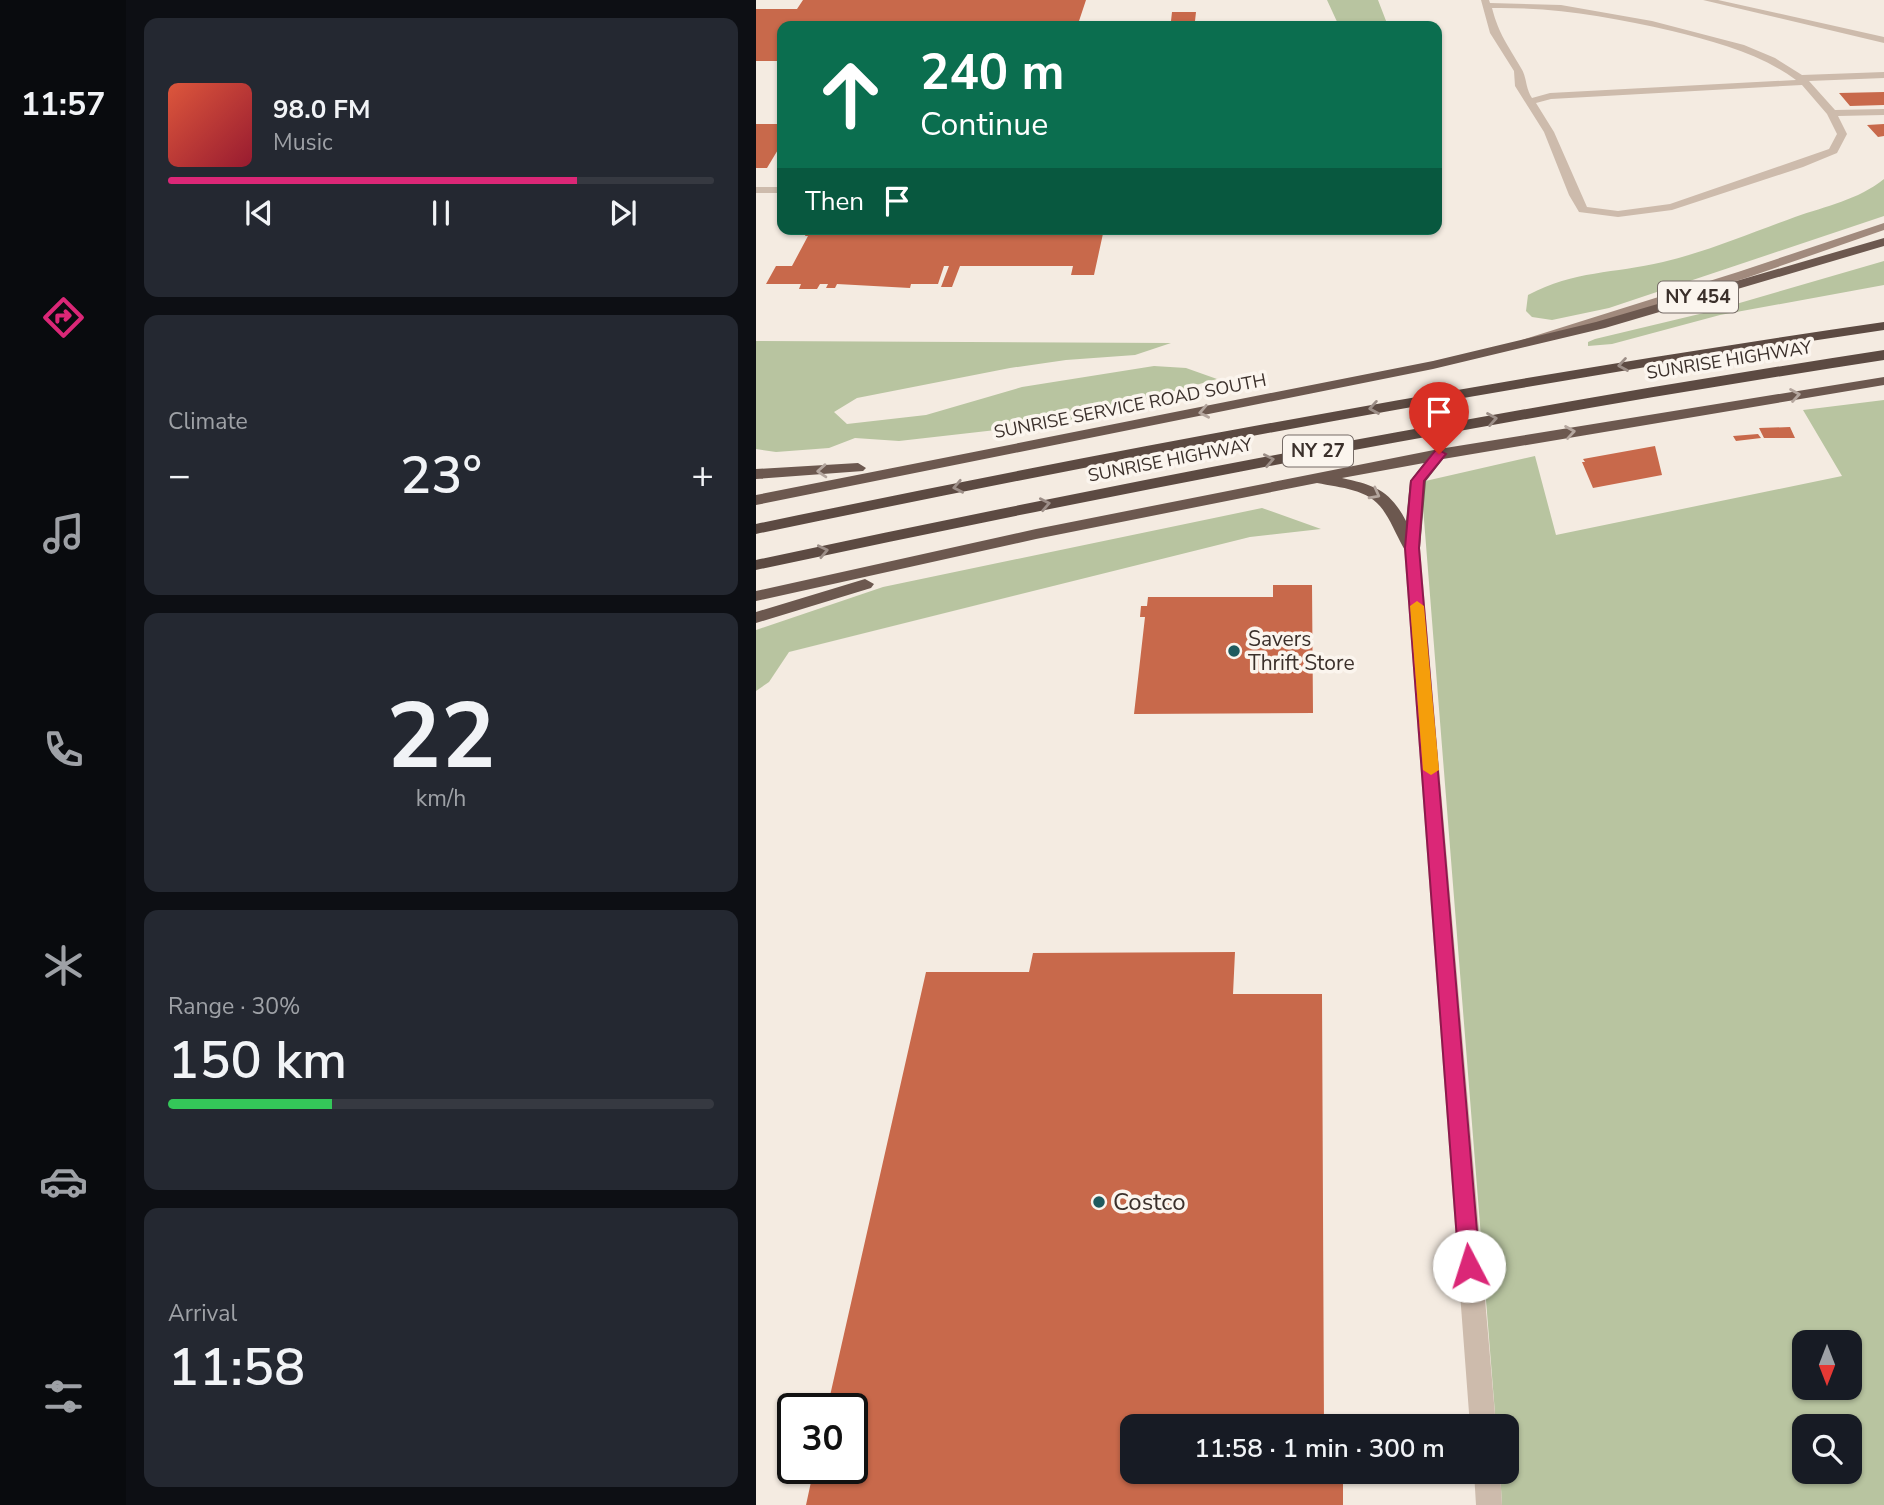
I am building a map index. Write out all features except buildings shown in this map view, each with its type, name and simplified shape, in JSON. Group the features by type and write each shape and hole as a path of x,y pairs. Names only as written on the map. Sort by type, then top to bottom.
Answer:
{"highway":[{"name":"NY 454","path":"1510,346 1600,325 1884,242"},
{"name":"SUNRISE HIGHWAY","path":"756,528 1290,423 1647,361 1884,326"},
{"name":"SUNRISE SERVICE ROAD SOUTH","path":"756,500 1340,385 1510,346"},
{"name":"SUNRISE HIGHWAY","path":"756,565 1044,504 1333,448 1580,403 1884,355"},
{"path":"756,596 1310,477 1884,381"},
{"path":"1412,548 1418,481 1439,454"},
{"path":"756,474 939,462"},
{"path":"1310,477 1364,488 1382,497 1390,503 1412,548"},
{"path":"756,618 842,590 1075,536 1183,503"}],"main road":[{"path":"1510,346 1742,275 1884,226"}],"street":[{"path":"1707,0 1884,40"},
{"path":"1486,3 1541,4 1609,13 1736,44 1755,51 1804,82 1832,113 1842,134 1833,151 1672,207 1618,214 1583,210 1574,195 1549,132 1520,86 1519,71 1494,33 1486,3"},
{"path":"1530,102 1550,96 1884,75"},
{"path":"1804,82 1884,82"},
{"path":"1832,113 1884,112"},
{"path":"756,190 777,190"},
{"path":"1412,548 1482,1414"},
{"path":"1488,1484 1489,1505"}],"green space":[{"path":"1327,0 1378,0 1386,21 1337,21"},
{"path":"1884,179 1884,216 1609,308 1552,320 1532,317 1526,311 1528,295 1545,287 1578,277 1645,266 1697,253 1853,197"},
{"path":"1884,261 1884,285 1720,315 1612,344 1588,346 1588,342 1595,339 1712,311"},
{"path":"756,341 1171,343 1135,355 1066,360 1010,368 857,398 834,412 847,424 926,415 1022,387 1154,366 1186,368 1217,379 1065,422 899,441 855,438 829,448 776,452 756,449"},
{"path":"1884,400 1884,1505 1502,1505 1501,1484 1519,1484 1519,1414 1495,1414 1421,482 1535,456 1556,535 1842,476 1803,410"},
{"path":"1262,508 1321,529 1250,537 789,652 769,682 756,691 756,630 883,587"}],"slow traffic":[{"path":"1417,606 1431,770"}],"place":[{"name":"Savers Thrift Store","path":"1234,651"},
{"name":"Costco","path":"1099,1202"}],"route":[{"path":"1439,454 1420,475 1418,481 1412,548 1469,1266"}]}
